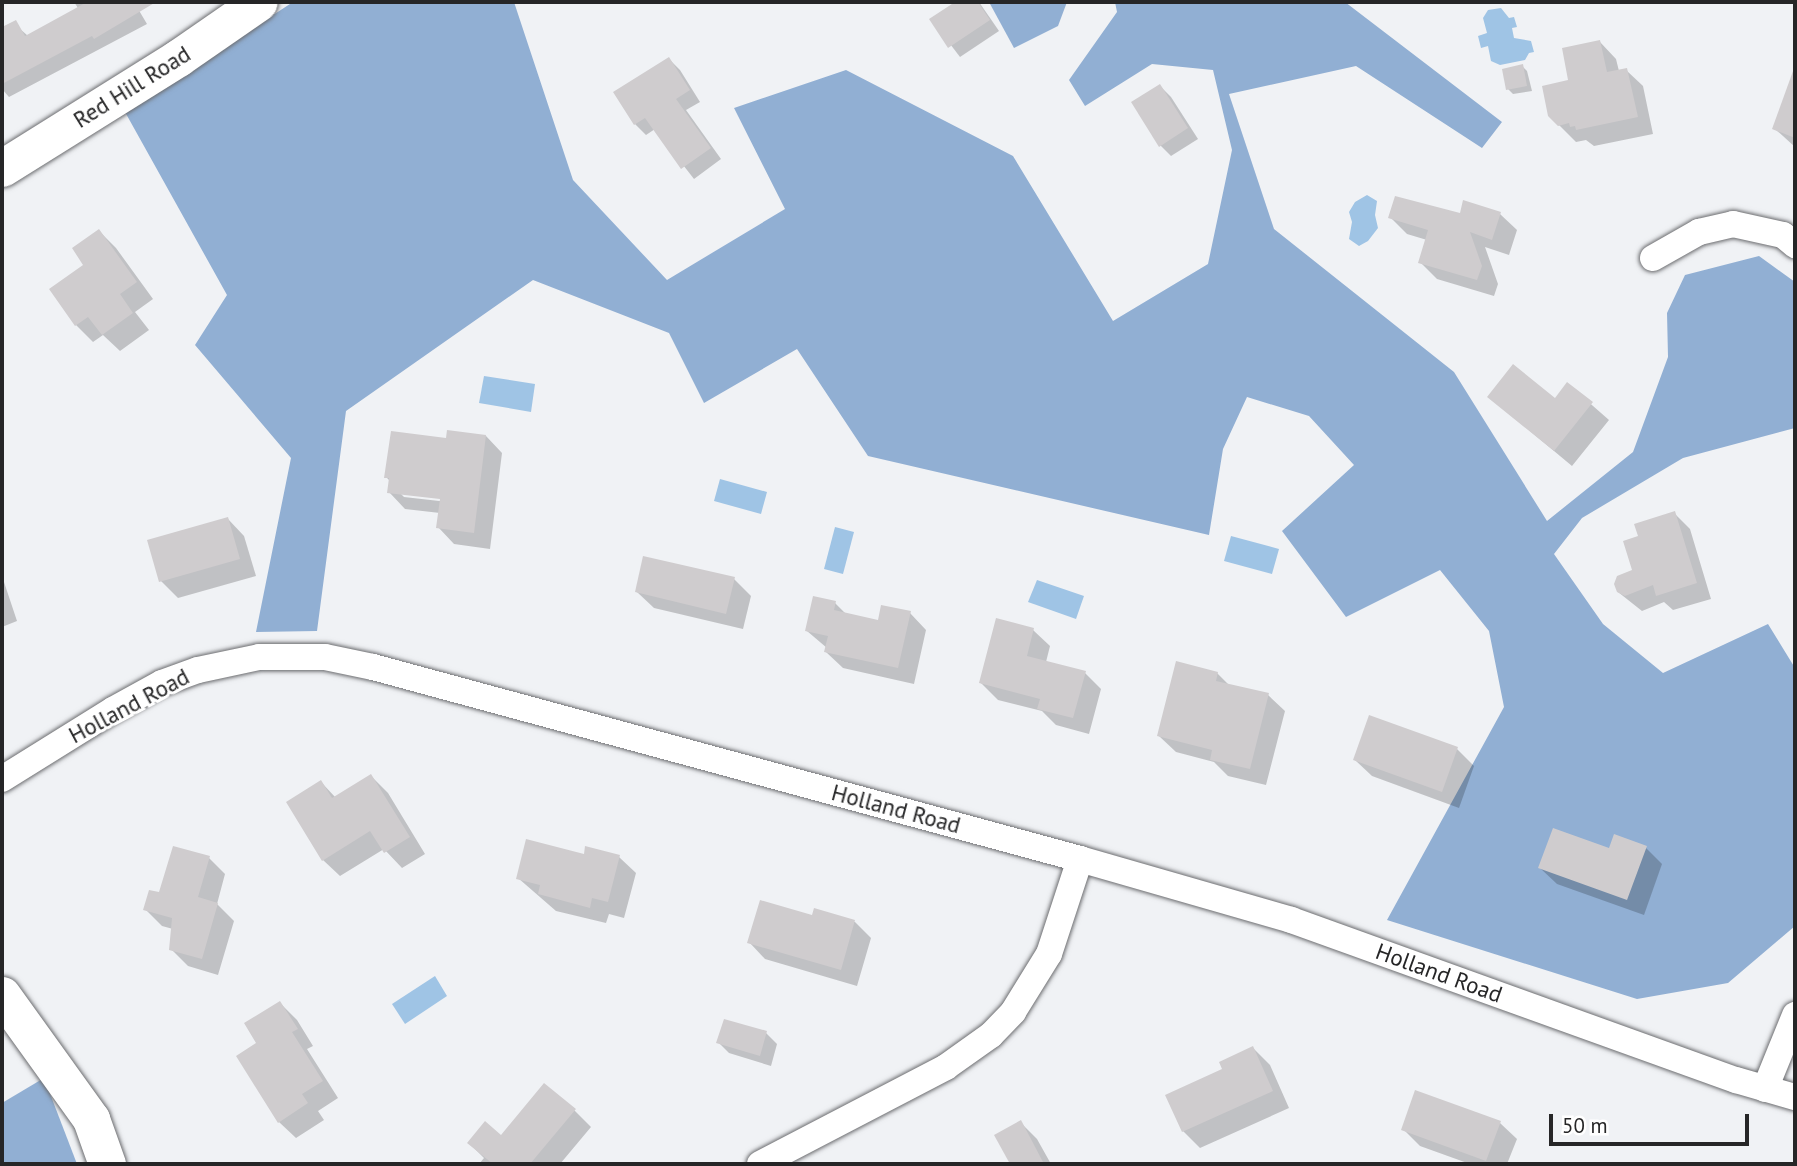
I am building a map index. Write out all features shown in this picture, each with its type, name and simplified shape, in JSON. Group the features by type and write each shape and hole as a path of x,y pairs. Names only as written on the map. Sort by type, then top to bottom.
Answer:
{"street":[{"name":"Red Hill Road","path":"2,168 178,58 260,2"},
{"path":"1653,258 1699,232 1733,224 1783,235 1795,245"},
{"name":"Holland Road","path":"2,779 162,683 198,670 259,657 324,657 373,667 1080,859 1291,920 1765,1089 1795,1097"},
{"path":"760,1164 946,1067 991,1035 1013,1012 1049,954 1080,859"},
{"path":"2,995 90,1119 107,1164"},
{"path":"1765,1089 1795,1015"}],"shaded area":[{"path":"293,2 514,2 573,180 667,280 785,209 734,108 846,70 1013,156 1113,321 1208,264 1232,150 1213,70 1152,64 1085,106 1069,80 1117,12 1115,2 1345,2 1502,122 1482,148 1356,66 1229,94 1274,229 1454,372 1547,521 1633,452 1668,357 1667,313 1685,275 1759,256 1795,282 1795,428 1683,458 1582,518 1554,554 1603,624 1663,673 1768,624 1795,668 1795,926 1728,983 1637,999 1387,920 1504,707 1489,631 1440,570 1346,617 1282,531 1354,465 1309,416 1247,397 1223,449 1209,535 868,456 797,349 704,403 669,333 533,280 346,411 317,631 256,632 291,458 195,345 227,295 125,112"},
{"path":"989,2 1067,2 1058,26 1014,48"},
{"path":"1501,8 1509,18 1514,17 1517,27 1512,28 1514,38 1531,41 1534,52 1529,53 1525,60 1500,65 1491,61 1488,46 1481,48 1478,36 1487,33 1483,18 1488,10"},
{"path":"1367,195 1377,201 1375,215 1378,228 1368,241 1359,246 1349,239 1352,222 1349,212 1355,202"},
{"path":"484,376 535,384 531,412 479,403"},
{"path":"720,479 767,492 761,514 714,501"},
{"path":"835,527 854,532 843,574 824,569"},
{"path":"1231,536 1279,549 1272,574 1224,561"},
{"path":"1037,580 1084,596 1076,619 1028,602"},
{"path":"435,976 447,996 405,1024 392,1004"},
{"path":"44,1078 77,1164 2,1164 2,1103"}],"building":[{"path":"87,2 156,2 94,39 92,36 2,84 2,27 16,20 25,36"},
{"path":"955,2 978,2 990,20 948,48 929,19"},
{"path":"1600,40 1607,72 1627,68 1638,117 1576,130 1575,126 1570,127 1569,123 1558,126 1548,116 1542,86 1568,80 1562,48"},
{"path":"669,57 690,90 676,99 711,148 681,169 645,118 634,125 613,92"},
{"path":"1523,64 1527,86 1506,90 1502,69"},
{"path":"1795,71 1795,138 1772,129"},
{"path":"1160,84 1188,128 1159,147 1131,102"},
{"path":"1395,196 1460,213 1463,200 1501,212 1492,240 1470,232 1482,266 1477,280 1418,263 1428,230 1388,218"},
{"path":"99,229 137,282 120,294 133,313 102,335 88,317 75,326 49,289 83,265 72,248"},
{"path":"1513,364 1555,398 1567,382 1593,402 1554,451 1487,397"},
{"path":"447,430 486,435 474,533 436,528 440,499 387,493 389,478 384,478 391,431 446,438"},
{"path":"1675,511 1697,583 1656,596 1653,585 1625,596 1617,592 1614,584 1617,576 1632,570 1623,541 1638,536 1634,524"},
{"path":"228,517 240,559 159,582 147,540"},
{"path":"643,556 735,577 726,614 635,592"},
{"path":"813,596 836,601 834,610 878,620 881,605 911,611 898,668 824,652 828,636 805,631"},
{"path":"996,618 1034,628 1027,656 1086,671 1073,718 1037,709 1040,699 979,683"},
{"path":"1176,661 1218,672 1216,681 1269,693 1250,769 1210,760 1212,750 1157,736"},
{"path":"1369,715 1458,747 1442,792 1353,760"},
{"path":"371,774 410,837 384,853 370,831 322,861 286,802 321,780 332,798"},
{"path":"1553,828 1609,848 1614,834 1647,846 1627,900 1538,868"},
{"path":"526,839 584,854 585,846 620,855 608,902 592,898 590,908 538,894 540,885 516,879"},
{"path":"173,846 210,856 198,897 218,903 202,959 169,950 172,918 143,910 149,890 159,892"},
{"path":"760,900 812,915 814,908 855,920 841,970 747,943"},
{"path":"280,1001 298,1029 292,1032 323,1081 302,1094 308,1103 278,1123 236,1056 256,1043 244,1023"},
{"path":"724,1019 767,1031 760,1056 716,1043"},
{"path":"1253,1046 1273,1091 1182,1132 1165,1095 1222,1069 1219,1062"},
{"path":"544,1083 576,1109 530,1164 493,1164 467,1143 485,1121 501,1135"},
{"path":"1415,1090 1501,1121 1486,1161 1401,1130"},
{"path":"1021,1120 1044,1164 1010,1164 994,1135"}]}
